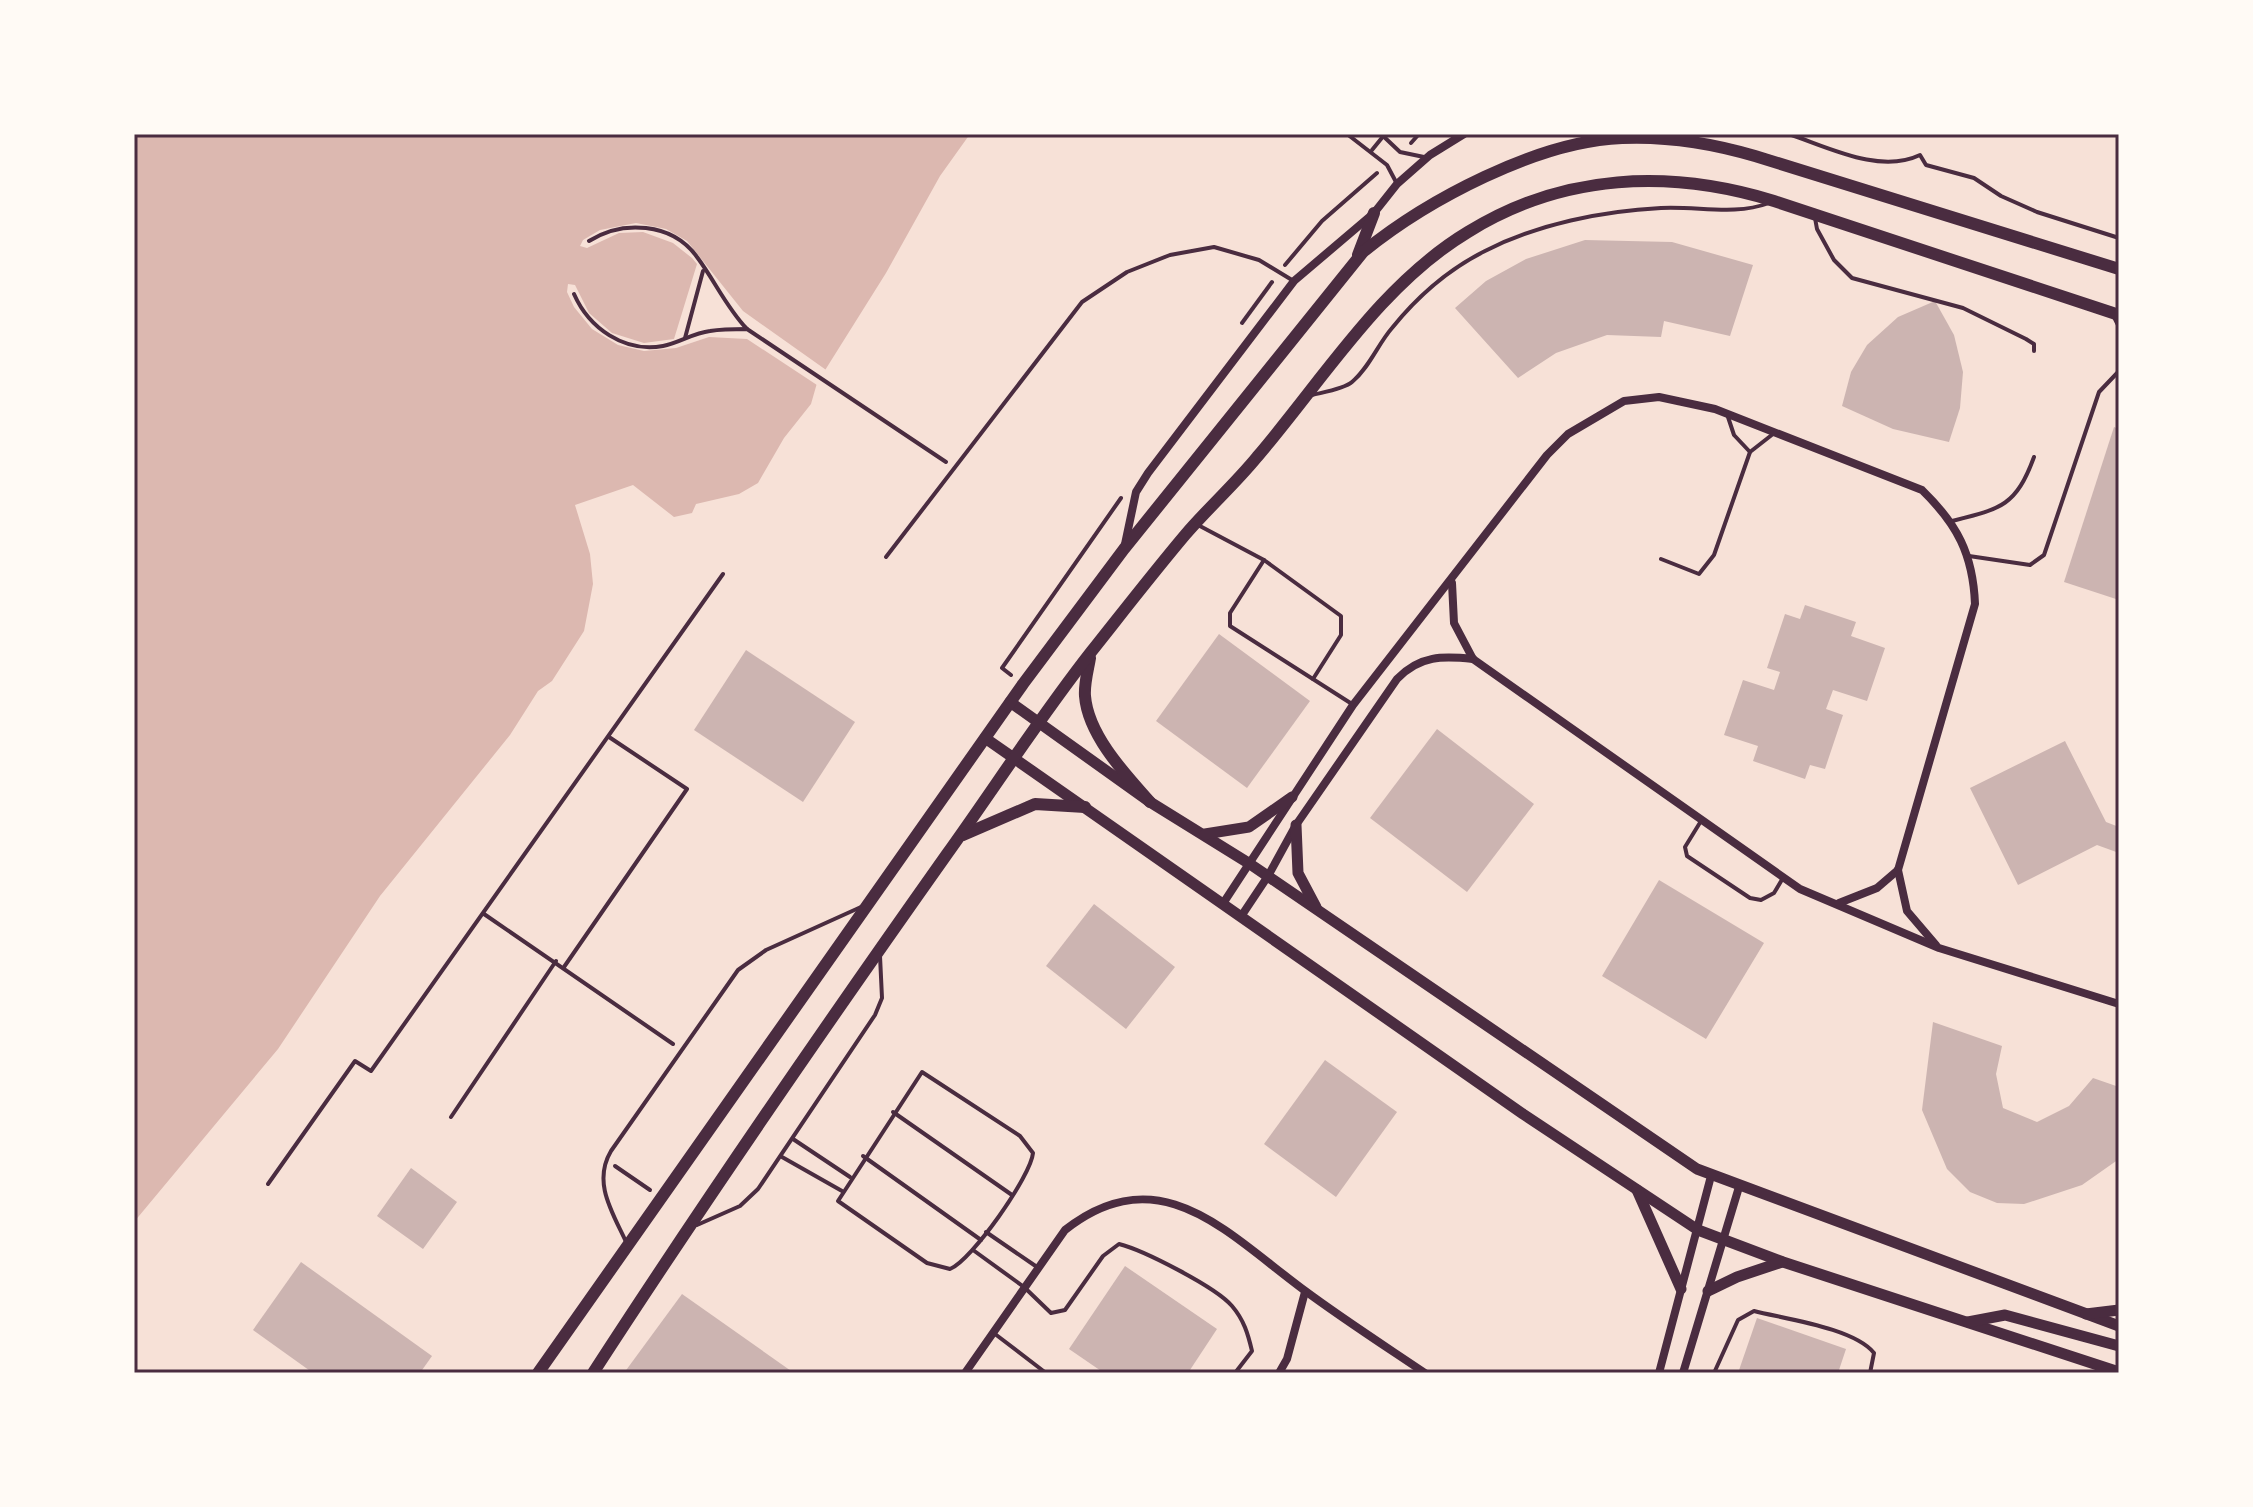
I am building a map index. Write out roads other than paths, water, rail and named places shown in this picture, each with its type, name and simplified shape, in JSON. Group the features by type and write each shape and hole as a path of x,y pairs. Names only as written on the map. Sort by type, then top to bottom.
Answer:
{"main road":[{"path":"538,1373 1010,702 1124,549 1355,263 1397,224 1456,191 1538,157 1582,143 1621,138 1711,143 2119,269"},
{"path":"593,1373 687,1229 879,950 1091,653 1195,524 1387,299 1426,261 1471,230 1520,205 1572,189 1653,179 1708,183 1774,201 2115,313"},
{"path":"1355,263 1374,213"},
{"path":"1091,653 1085,695 1089,713 1113,756 1150,802"},
{"path":"960,836 1035,804 1085,807"}],"street":[{"path":"1124,549 1136,492 1148,473 1294,281 1374,213 1397,184 1430,155 1464,134"},
{"path":"1685,134 1711,143"},
{"path":"1224,902 1353,705 1452,582 1547,455 1568,434 1624,401 1659,397 1727,414 1922,490 1952,521 1974,573 1975,604 1898,870 1907,911 1939,948"},
{"path":"1452,582 1454,623 1473,659 1800,889 1939,948 2119,1004"},
{"path":"1242,915 1296,825 1407,669 1427,659 1443,656 1473,659"},
{"path":"1010,702 1150,802 1268,876 1677,1157 1739,1187 1887,1238 2119,1326"},
{"path":"985,738 1698,1230 1783,1262 2119,1372"},
{"path":"1205,834 1249,827 1292,797"},
{"path":"1296,825 1298,873 1321,914"},
{"path":"1839,903 1877,888 1898,870"},
{"path":"1659,1373 1711,1176"},
{"path":"1683,1373 1739,1187"},
{"path":"1637,1190 1681,1289"},
{"path":"965,1373 1065,1230 1083,1215 1144,1197 1199,1212 1305,1292 1425,1373"},
{"path":"1708,1291 1752,1271 1783,1262"},
{"path":"1279,1373 1287,1359 1305,1292"},
{"path":"2086,1314 2119,1310"},
{"path":"1968,1322 2005,1315 2119,1346"},
{"path":"2083,1361 2100,1373"}],"lane":[{"path":"1347,134 1372,150 1391,170 1397,184"},
{"path":"1372,150 1383,135 1407,155 1430,155"},
{"path":"1306,397 1351,383 1392,327 1425,293 1449,272 1486,250 1537,230 1611,213 1663,208 1734,212 1774,201"},
{"path":"1815,215 1817,229 1842,270 1865,283 1963,308 2026,339 2034,344 2034,351"},
{"path":"886,557 1082,302 1127,272 1170,255 1214,247 1259,260 1294,281"},
{"path":"2115,313 2119,327"},
{"path":"1969,556 2030,565 2044,555 2099,392 2119,371"},
{"path":"1727,414 1734,435 1750,452"},
{"path":"1661,559 1699,574 1714,555 1750,452 1775,433"},
{"path":"1952,521 2005,505 2017,495 2034,457"},
{"path":"1195,524 1264,560 1341,616 1341,635 1313,679"},
{"path":"1264,560 1228,622 1232,629 1353,705"},
{"path":"1702,819 1685,847 1687,856 1750,898 1761,900 1774,893 1784,877"},
{"path":"627,1245 603,1189 606,1160 682,1049 747,962 766,950 867,905"},
{"path":"687,1229 740,1206 782,1157 875,1015 882,998 884,976 879,950"},
{"path":"922,1072 1007,1127 1033,1153 1032,1163 1012,1195 959,1266 940,1269 840,1205 842,1191 893,1112 922,1072"},
{"path":"893,1112 1012,1195"},
{"path":"793,1139 850,1177"},
{"path":"863,1156 981,1240"},
{"path":"782,1157 842,1191"},
{"path":"986,1232 1037,1267"},
{"path":"973,1250 1024,1287 1051,1313 1065,1310 1103,1256 1119,1244 1141,1249 1231,1304 1246,1327 1252,1351 1235,1373"},
{"path":"1714,1373 1738,1320 1754,1311 1826,1329 1861,1342 1874,1353 1870,1373"},
{"path":"993,1332 1046,1373"}]}
